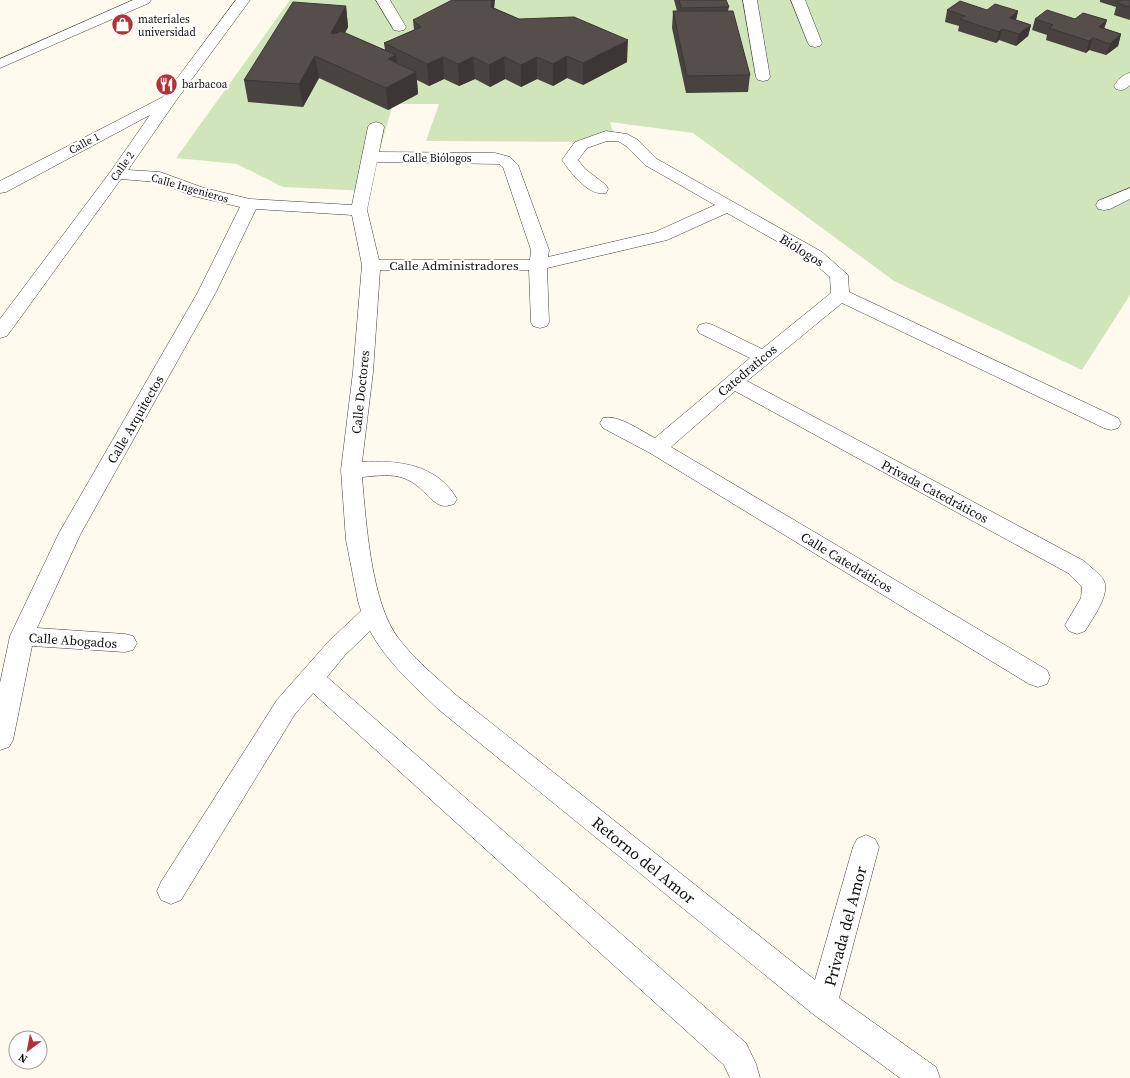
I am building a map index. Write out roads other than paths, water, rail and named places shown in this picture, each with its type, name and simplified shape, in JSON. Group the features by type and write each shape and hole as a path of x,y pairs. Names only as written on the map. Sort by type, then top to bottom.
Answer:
{"street":[{"path":"0,64 144,0"},
{"name":"Calle 2","path":"0,332 117,174 169,99 243,0"},
{"path":"383,0 399,27"},
{"path":"750,0 763,77"},
{"path":"798,0 815,43"},
{"name":"Calle 1","path":"0,188 169,99"},
{"name":"Calle Doctores","path":"376,127 359,210 371,265 363,372 351,470 357,540 376,620"},
{"name":"Biólogos","path":"600,189 579,172 570,160 581,145 606,136 621,137 632,143 651,162 816,256 839,275 840,294"},
{"name":"Calle Biólogos","path":"371,157 495,158 504,160 510,165 540,250 538,265"},
{"name":"Calle Ingenieros","path":"117,174 160,177 199,192 250,204 359,210"},
{"path":"1104,205 1130,194"},
{"name":"Calle Arquitectos","path":"0,740 22,636 70,533 207,292 250,204"},
{"name":"Calle Administradores","path":"371,265 538,265 661,236 728,206"},
{"path":"538,265 540,322"},
{"path":"840,294 1111,423"},
{"name":"Catedraticos","path":"657,448 733,382 840,294"},
{"path":"706,330 763,357"},
{"name":"Privada Catedráticos","path":"733,382 1076,567 1094,584 1092,599 1077,625"},
{"name":"Calle Catedráticos","path":"610,424 657,448 1038,677"},
{"path":"351,470 392,468 407,470 422,478 446,499"},
{"path":"171,891 286,707 337,648 376,620"},
{"name":"Retorno del Amor","path":"376,620 390,646 447,702 823,1004 925,1078"},
{"name":"Calle Abogados","path":"22,636 125,643"},
{"path":"312,678 735,1054 745,1078"},
{"name":"Privada del Amor","path":"823,1004 866,847"}],"place":[{"name":"materiales universidad","path":"122,25"},
{"name":"barbacoa","path":"166,84"}]}
